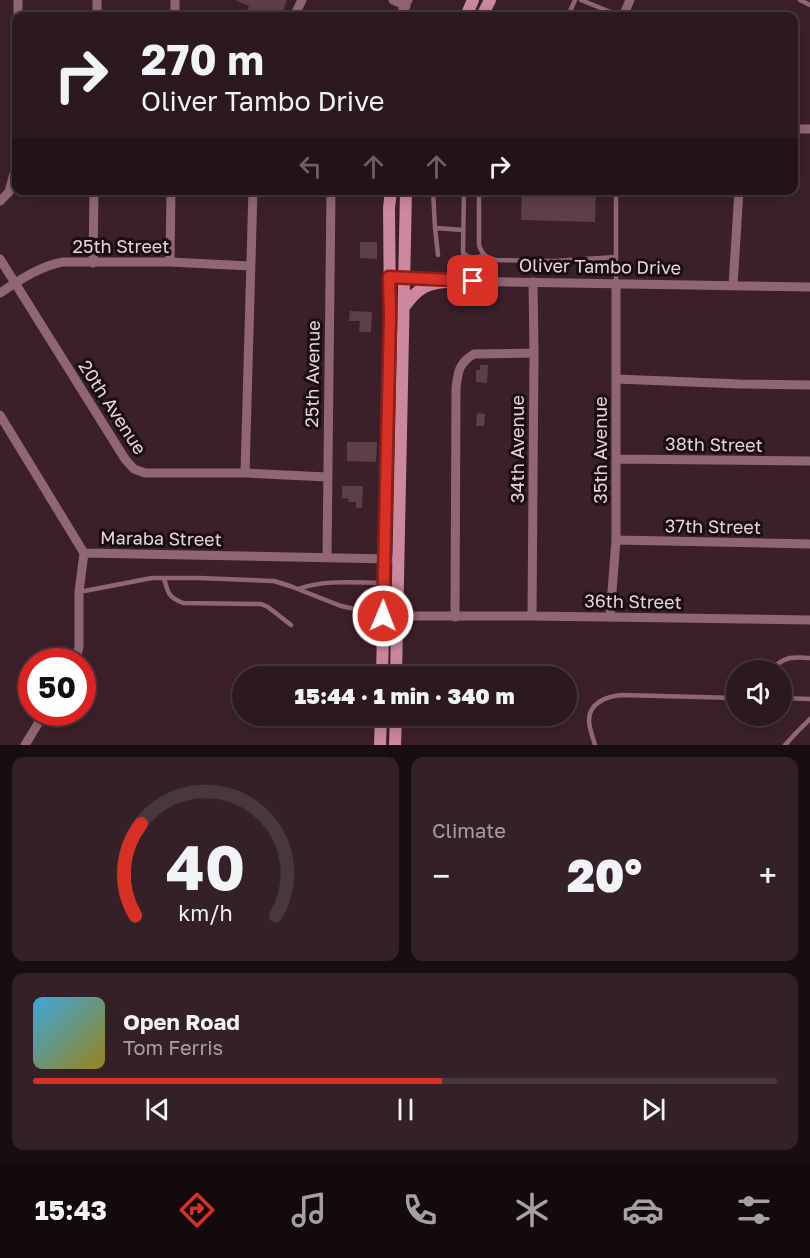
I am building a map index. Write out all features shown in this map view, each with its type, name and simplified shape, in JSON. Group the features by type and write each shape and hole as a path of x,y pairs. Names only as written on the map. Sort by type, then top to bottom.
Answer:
{"main road":[{"path":"382,666 391,195"},
{"path":"396,666 406,195"},
{"path":"403,308 424,286 453,281"},
{"path":"380,745 381,726"},
{"path":"395,745 396,726"}],"street":[{"path":"393,0 407,3"},
{"path":"0,201 9,192 12,181"},
{"path":"93,263 94,195"},
{"path":"170,262 171,195"},
{"path":"245,473 253,195"},
{"name":"25th Avenue","path":"327,557 331,195"},
{"path":"733,286 739,195"},
{"name":"20th Avenue","path":"0,259 125,459 134,469 145,473 245,473 327,477"},
{"name":"25th Street","path":"0,294 52,264 63,262 170,262 250,266"},
{"name":"Oliver Tambo Drive","path":"389,277 453,281 810,287"},
{"name":"34th Avenue","path":"532,616 533,282"},
{"name":"35th Avenue","path":"610,617 616,540 616,283"},
{"path":"455,616 456,388 458,372 462,363 474,354 534,353"},
{"path":"616,379 810,385"},
{"name":"Maraba Street","path":"0,415 84,553 399,559"},
{"name":"38th Street","path":"617,459 810,461"},
{"name":"37th Street","path":"616,540 810,544"},
{"path":"79,648 84,553"},
{"name":"36th Street","path":"383,616 810,620"},
{"path":"25,745 37,726"}],"lane":[{"path":"581,0 613,12"},
{"path":"800,0 810,5"},
{"path":"433,195 438,255"},
{"path":"464,195 462,250 464,255 473,258 485,256 496,260 555,261 616,257"},
{"path":"479,195 479,240 481,251 485,256"},
{"path":"616,195 616,283"},
{"path":"435,228 463,230"},
{"path":"80,592 152,578 274,581 341,606 383,616"},
{"path":"164,578 168,594 183,603 261,604 291,625"},
{"path":"298,589 322,583 384,583"},
{"path":"783,660 810,658"},
{"path":"595,745 590,716 594,706 606,698 621,695 726,698"},
{"path":"792,698 810,699"},
{"path":"785,745 810,719"}],"building":[{"path":"235,0 287,0 282,12 252,12 247,10 249,6"},
{"path":"522,195 596,195 595,222 521,220"},
{"path":"360,242 377,242 377,259 360,258"},
{"path":"350,311 372,312 371,332 359,332 360,321 349,321"},
{"path":"480,365 488,365 487,383 476,382 476,370 480,370"},
{"path":"477,413 485,414 484,426 476,426"},
{"path":"347,442 377,442 376,462 347,461"},
{"path":"342,486 363,486 362,508 356,508 356,502 348,502 349,499 342,498"}],"route":[{"path":"383,616 389,277 473,281"}]}
